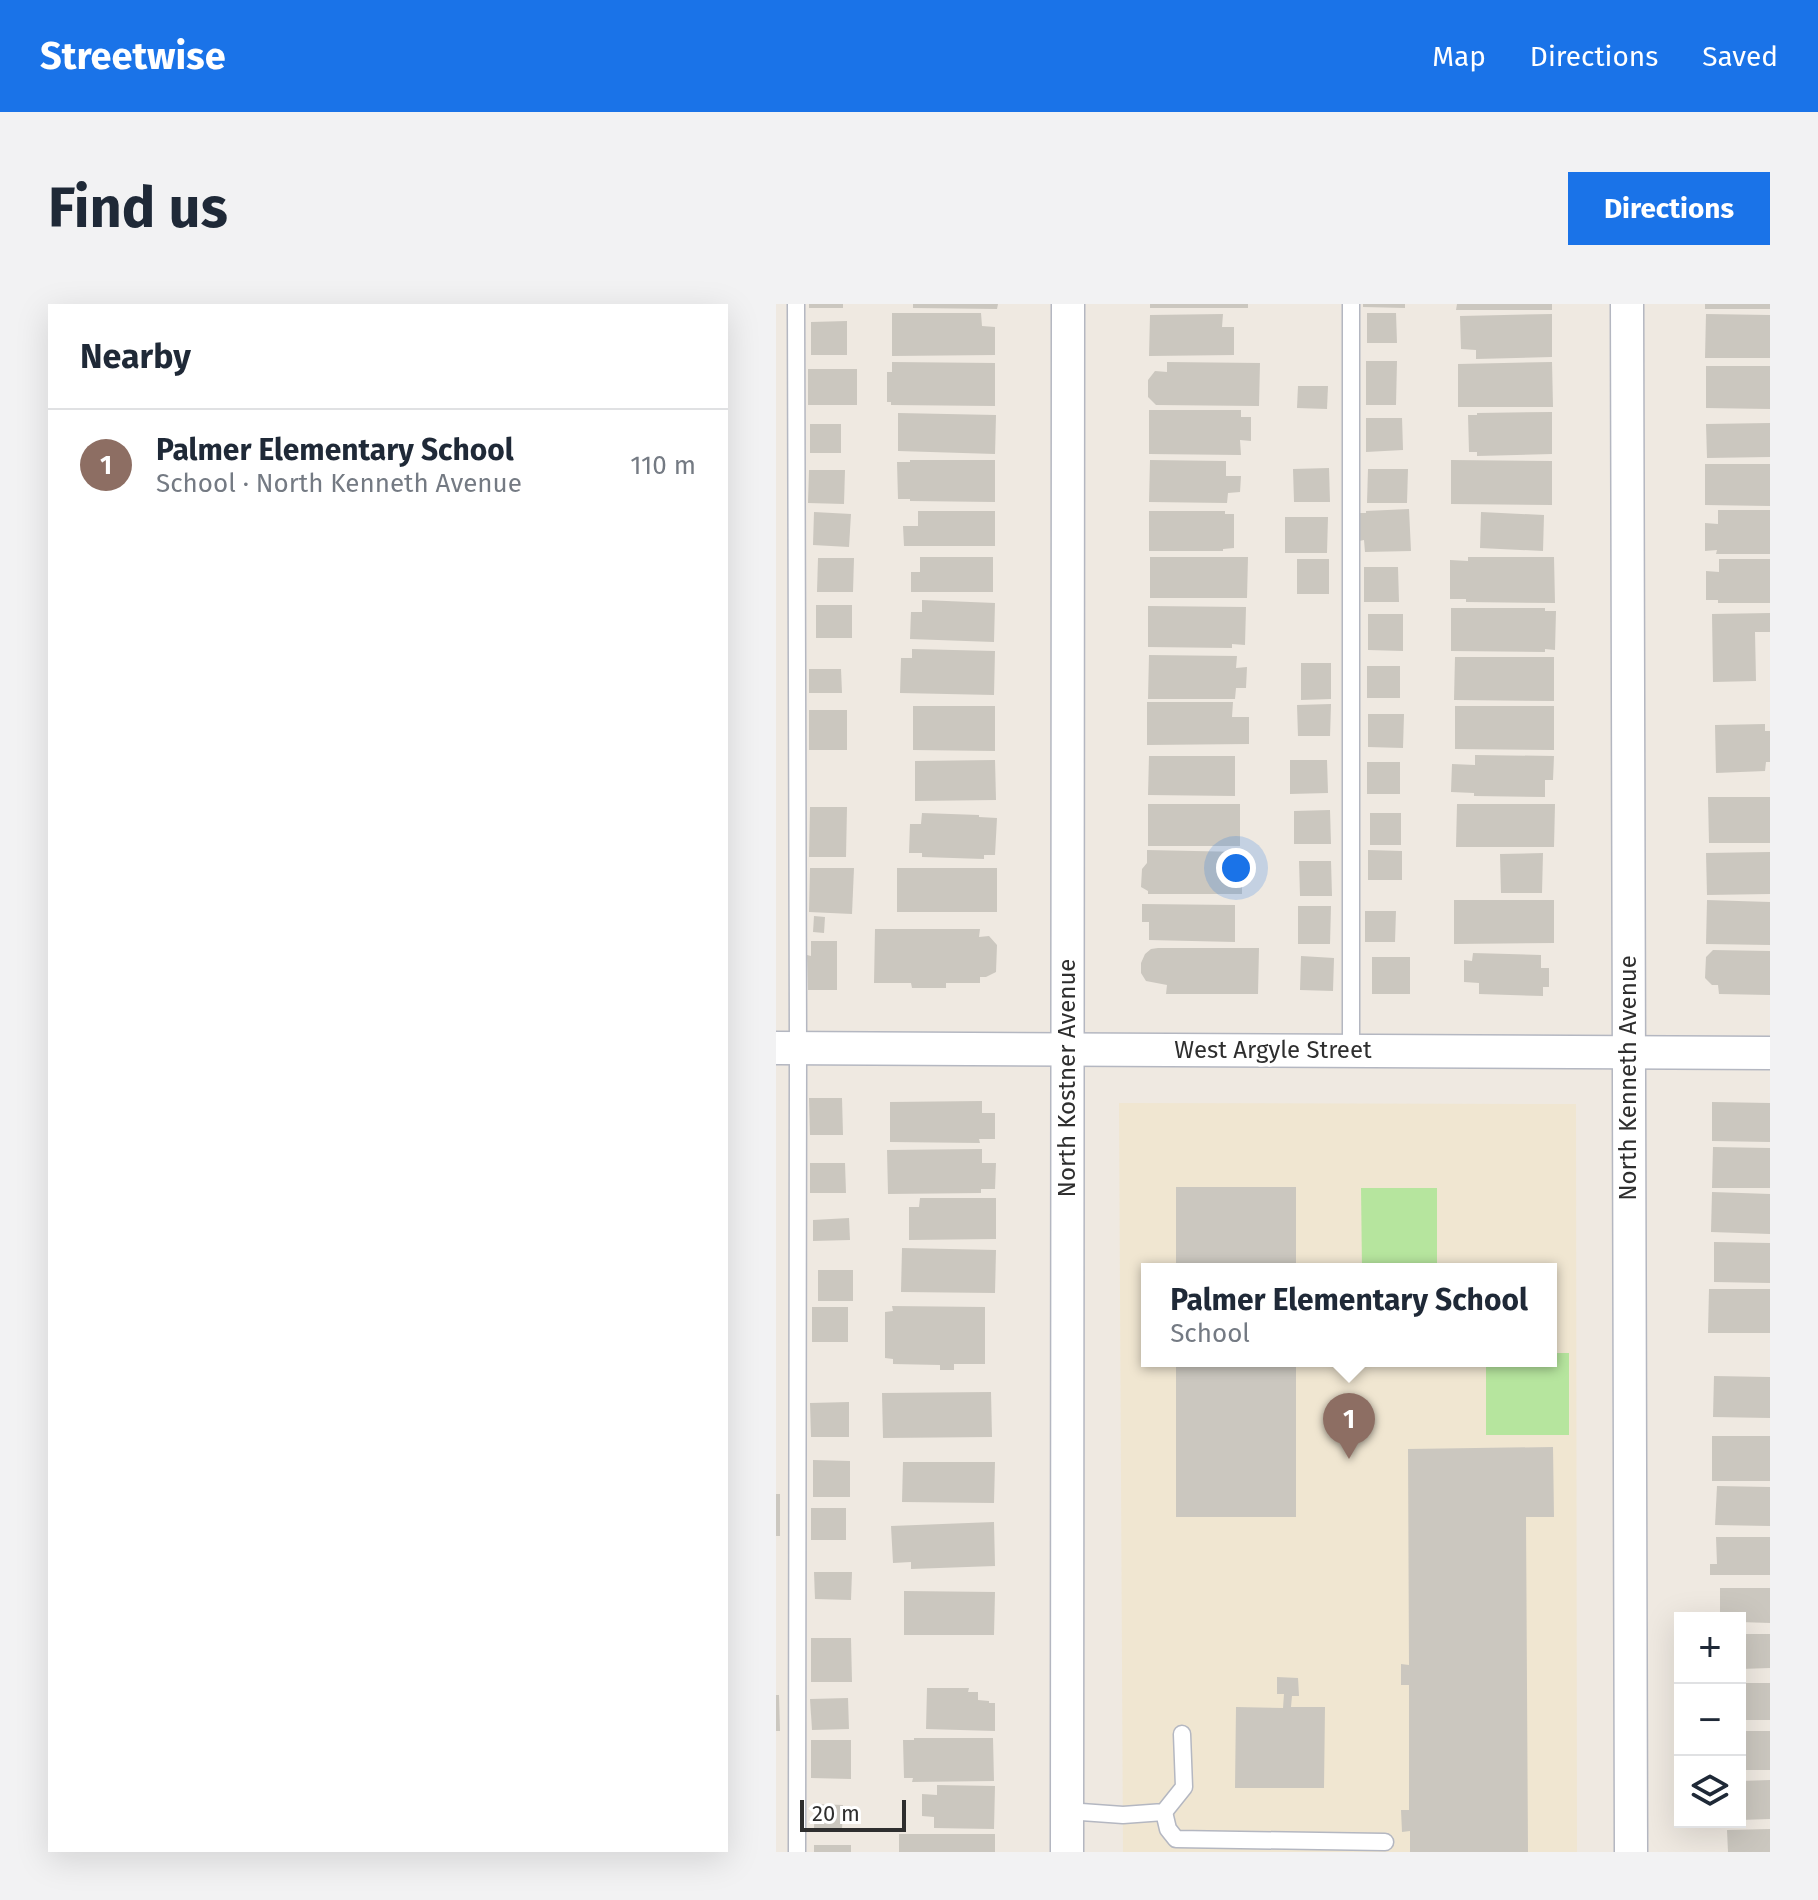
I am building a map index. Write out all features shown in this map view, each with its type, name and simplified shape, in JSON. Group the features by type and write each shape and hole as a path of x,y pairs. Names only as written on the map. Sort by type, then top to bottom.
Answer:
{"street":[{"name":"North Kostner Avenue","path":"1067,1852 1068,304"},
{"name":"North Kenneth Avenue","path":"1627,304 1631,1852"},
{"name":"West Argyle Street","path":"787,1048 1770,1053"}],"lane":[{"path":"796,304 787,1048 797,1852"},
{"path":"1351,304 1351,1050"},
{"path":"1067,1811 1123,1815 1164,1812 1184,1787 1182,1734"},
{"path":"1164,1812 1168,1829 1176,1839 1385,1842"}],"shaded area":[{"path":"1119,1103 1576,1104 1577,1852 1123,1852"}],"green space":[{"path":"1361,1188 1437,1188 1437,1263 1362,1263"},
{"path":"1557,1353 1569,1353 1569,1435 1486,1435 1486,1367 1557,1367"}],"building":[{"path":"809,304 843,304 843,308 809,308"},
{"path":"913,304 998,304 997,309 913,308"},
{"path":"1150,304 1248,304 1248,308 1150,308"},
{"path":"1363,304 1405,304 1405,308 1363,307"},
{"path":"1457,304 1552,304 1552,310 1456,310"},
{"path":"1705,304 1770,304 1770,309 1705,309"},
{"path":"892,313 981,313 982,326 995,327 995,355 892,356"},
{"path":"1367,313 1396,313 1397,343 1367,343"},
{"path":"1223,314 1222,327 1234,327 1234,355 1149,356 1150,315"},
{"path":"1552,314 1552,357 1476,359 1476,350 1461,349 1460,316"},
{"path":"1706,314 1770,315 1770,358 1705,358"},
{"path":"847,321 847,355 811,355 811,322"},
{"path":"1366,361 1397,361 1396,405 1366,405"},
{"path":"892,362 995,363 995,406 891,405 887,402 887,372 892,372"},
{"path":"1167,362 1260,363 1259,406 1156,405 1148,397 1148,380 1155,371 1167,372"},
{"path":"1552,362 1553,407 1458,407 1458,364"},
{"path":"1706,366 1770,366 1770,409 1706,408"},
{"path":"808,369 857,369 857,405 808,405"},
{"path":"1298,386 1328,386 1327,409 1297,408"},
{"path":"1149,410 1241,410 1241,417 1251,417 1251,441 1240,440 1241,455 1149,454"},
{"path":"1552,412 1552,454 1477,456 1477,452 1469,452 1468,415"},
{"path":"898,413 996,415 995,454 898,451"},
{"path":"1366,418 1402,418 1403,450 1366,452"},
{"path":"1770,423 1770,457 1707,458 1706,424"},
{"path":"810,424 841,424 841,453 810,453"},
{"path":"995,460 995,502 898,499 897,462"},
{"path":"1150,460 1226,461 1226,476 1241,476 1240,492 1228,493 1227,503 1149,502"},
{"path":"1451,460 1552,461 1552,505 1451,504"},
{"path":"1705,464 1770,464 1770,506 1705,505"},
{"path":"1329,468 1330,502 1294,502 1293,469"},
{"path":"1368,469 1408,469 1407,503 1367,503"},
{"path":"809,470 845,470 844,504 808,503"},
{"path":"1409,509 1411,551 1365,552 1364,540 1359,541 1360,513"},
{"path":"1718,510 1770,510 1770,554 1716,554 1717,550 1705,551 1705,523 1718,524"},
{"path":"918,511 995,511 995,546 904,546 903,526 918,526"},
{"path":"1149,511 1225,511 1225,514 1234,514 1234,548 1223,551 1149,551"},
{"path":"814,512 851,514 849,547 813,545"},
{"path":"1481,512 1544,515 1543,551 1480,548"},
{"path":"1285,517 1328,517 1327,553 1285,553"},
{"path":"920,557 993,557 993,592 911,592 911,572 920,572"},
{"path":"1150,557 1248,557 1247,598 1150,598"},
{"path":"1468,557 1554,557 1555,603 1450,599 1450,560 1468,561"},
{"path":"818,558 854,558 853,592 817,592"},
{"path":"1297,559 1329,559 1329,594 1297,594"},
{"path":"1719,559 1770,559 1770,603 1718,603 1718,600 1706,600 1706,571 1719,572"},
{"path":"1364,567 1398,567 1399,602 1364,602"},
{"path":"922,600 995,603 994,642 910,639 911,612 922,612"},
{"path":"816,605 852,605 852,638 816,638"},
{"path":"1148,606 1246,607 1245,645 1232,644 1232,648 1148,647"},
{"path":"1451,608 1545,608 1545,611 1556,611 1555,650 1451,651"},
{"path":"1770,613 1770,632 1755,632 1756,681 1713,682 1712,614"},
{"path":"1368,614 1403,614 1403,651 1368,650"},
{"path":"912,649 995,651 994,695 900,693 901,658 912,658"},
{"path":"1149,655 1237,656 1236,668 1247,667 1246,688 1236,688 1235,699 1148,699"},
{"path":"1455,657 1554,657 1554,701 1454,700"},
{"path":"1301,663 1331,663 1331,699 1301,700"},
{"path":"1367,666 1400,666 1400,698 1367,698"},
{"path":"809,669 841,669 842,693 809,693"},
{"path":"1147,702 1233,702 1232,717 1249,717 1249,744 1147,745"},
{"path":"1331,704 1330,736 1298,736 1297,705"},
{"path":"913,706 995,706 995,751 913,750"},
{"path":"1455,706 1554,706 1554,750 1455,749"},
{"path":"809,710 847,710 847,750 809,750"},
{"path":"1368,714 1404,714 1403,748 1368,747"},
{"path":"1765,724 1765,731 1770,731 1770,762 1766,762 1765,771 1716,773 1715,725"},
{"path":"1475,755 1554,756 1553,780 1545,780 1545,797 1474,796 1474,793 1451,792 1452,764 1475,765"},
{"path":"1149,756 1235,756 1235,796 1148,795"},
{"path":"995,760 996,800 915,801 915,761"},
{"path":"1290,760 1327,760 1328,793 1290,794"},
{"path":"1367,762 1400,762 1400,794 1367,794"},
{"path":"1708,797 1770,797 1770,843 1709,843"},
{"path":"1148,804 1240,804 1240,846 1148,846"},
{"path":"1457,804 1555,804 1554,847 1456,847"},
{"path":"810,807 847,807 846,857 809,857"},
{"path":"1330,810 1331,844 1294,844 1294,811"},
{"path":"922,813 997,818 995,855 984,855 984,859 922,857 922,853 909,853 910,824 921,824"},
{"path":"1370,813 1401,813 1401,845 1370,845"},
{"path":"1147,850 1242,852 1242,894 1148,894 1141,887"},
{"path":"1368,850 1402,851 1402,880 1368,880"},
{"path":"1770,852 1770,894 1707,895 1706,853"},
{"path":"1543,853 1542,893 1501,893 1500,854"},
{"path":"1299,861 1331,861 1332,896 1300,896"},
{"path":"810,868 854,868 852,914 809,912"},
{"path":"897,868 997,868 997,912 897,912"},
{"path":"1454,900 1554,900 1554,943 1454,944"},
{"path":"1707,900 1770,902 1770,945 1706,944"},
{"path":"1142,904 1235,905 1235,942 1149,940 1149,922 1142,922"},
{"path":"1298,906 1331,906 1330,944 1298,944"},
{"path":"1365,911 1396,911 1395,942 1365,942"},
{"path":"814,916 825,917 824,933 813,932"},
{"path":"875,929 980,929 979,937 989,936 997,945 996,972 980,977 980,983 946,983 946,988 912,988 911,983 874,983"},
{"path":"811,941 837,941 837,990 808,990 807,955 811,956"},
{"path":"1158,948 1259,948 1258,994 1166,994 1167,985 1146,981 1141,973 1145,954"},
{"path":"1713,950 1770,951 1770,995 1719,994 1718,985 1712,985 1705,978 1706,957"},
{"path":"1473,953 1541,955 1541,968 1549,968 1549,987 1543,987 1543,996 1479,994 1479,983 1464,982 1464,960 1472,961"},
{"path":"1301,956 1334,958 1333,991 1300,990"},
{"path":"1372,957 1410,957 1410,994 1372,994"},
{"path":"809,1098 842,1098 843,1135 810,1135"},
{"path":"982,1101 982,1113 995,1113 995,1139 979,1139 980,1143 890,1142 890,1102"},
{"path":"1712,1102 1770,1103 1770,1142 1712,1141"},
{"path":"1713,1147 1770,1148 1770,1188 1712,1188"},
{"path":"982,1149 982,1163 996,1163 995,1189 981,1189 981,1193 888,1194 887,1150"},
{"path":"810,1163 845,1163 846,1193 810,1193"},
{"path":"1176,1187 1296,1187 1296,1263 1176,1263"},
{"path":"1712,1192 1770,1194 1770,1234 1711,1232"},
{"path":"920,1198 996,1198 996,1239 909,1240 909,1207 919,1207"},
{"path":"849,1218 850,1240 813,1241 813,1220"},
{"path":"1714,1242 1770,1243 1770,1283 1714,1282"},
{"path":"902,1248 996,1250 995,1293 901,1292"},
{"path":"818,1270 853,1270 853,1301 818,1301"},
{"path":"1709,1289 1770,1289 1770,1333 1708,1333"},
{"path":"892,1306 985,1307 985,1364 954,1364 954,1370 940,1370 940,1365 893,1364 893,1359 885,1358 885,1312 893,1311"},
{"path":"812,1307 848,1307 848,1342 812,1342"},
{"path":"1176,1367 1296,1367 1296,1517 1176,1517"},
{"path":"1714,1376 1770,1377 1770,1418 1713,1417"},
{"path":"991,1392 992,1437 883,1438 882,1393"},
{"path":"849,1402 849,1437 811,1437 810,1403"},
{"path":"1712,1436 1770,1436 1770,1481 1712,1481"},
{"path":"1553,1447 1554,1517 1526,1517 1528,1852 1410,1852 1410,1831 1402,1832 1401,1810 1409,1810 1409,1685 1401,1685 1401,1664 1409,1665 1408,1449"},
{"path":"813,1460 850,1461 850,1497 813,1497"},
{"path":"903,1462 995,1462 994,1503 902,1502"},
{"path":"1717,1486 1770,1487 1770,1526 1715,1525"},
{"path":"776,1494 780,1494 780,1536 776,1536"},
{"path":"811,1508 846,1508 846,1540 811,1540"},
{"path":"994,1522 995,1566 911,1569 911,1562 893,1563 891,1526"},
{"path":"1716,1537 1770,1537 1770,1575 1710,1575 1710,1564 1717,1564"},
{"path":"814,1572 852,1572 851,1600 815,1599"},
{"path":"1720,1588 1770,1588 1770,1623 1746,1622 1746,1612 1720,1612"},
{"path":"904,1591 995,1592 994,1635 904,1635"},
{"path":"1746,1634 1770,1634 1770,1668 1746,1669"},
{"path":"811,1638 851,1638 852,1682 811,1682"},
{"path":"1277,1677 1298,1678 1299,1696 1292,1696 1291,1707 1325,1707 1324,1788 1235,1788 1236,1707 1283,1708 1284,1694 1277,1694"},
{"path":"1746,1683 1770,1683 1770,1720 1746,1720"},
{"path":"927,1688 969,1688 968,1692 978,1692 978,1700 995,1703 995,1731 926,1729"},
{"path":"776,1695 779,1695 780,1731 776,1731"},
{"path":"848,1698 849,1729 812,1730 810,1699"},
{"path":"1746,1731 1770,1731 1770,1770 1746,1770"},
{"path":"993,1738 994,1781 912,1782 913,1778 904,1778 903,1740"},
{"path":"811,1740 851,1740 851,1779 811,1778"},
{"path":"1770,1780 1770,1819 1746,1820 1746,1781"},
{"path":"937,1785 995,1786 994,1829 934,1828 934,1817 922,1816 922,1794 937,1795"},
{"path":"815,1804 843,1805 842,1830 814,1828"},
{"path":"1770,1829 1770,1852 1728,1852 1727,1830"},
{"path":"899,1834 995,1834 995,1852 899,1852"},
{"path":"814,1845 851,1845 851,1852 814,1852"}],"place":[{"name":"Palmer Elementary School","path":"1349,1459"}]}
